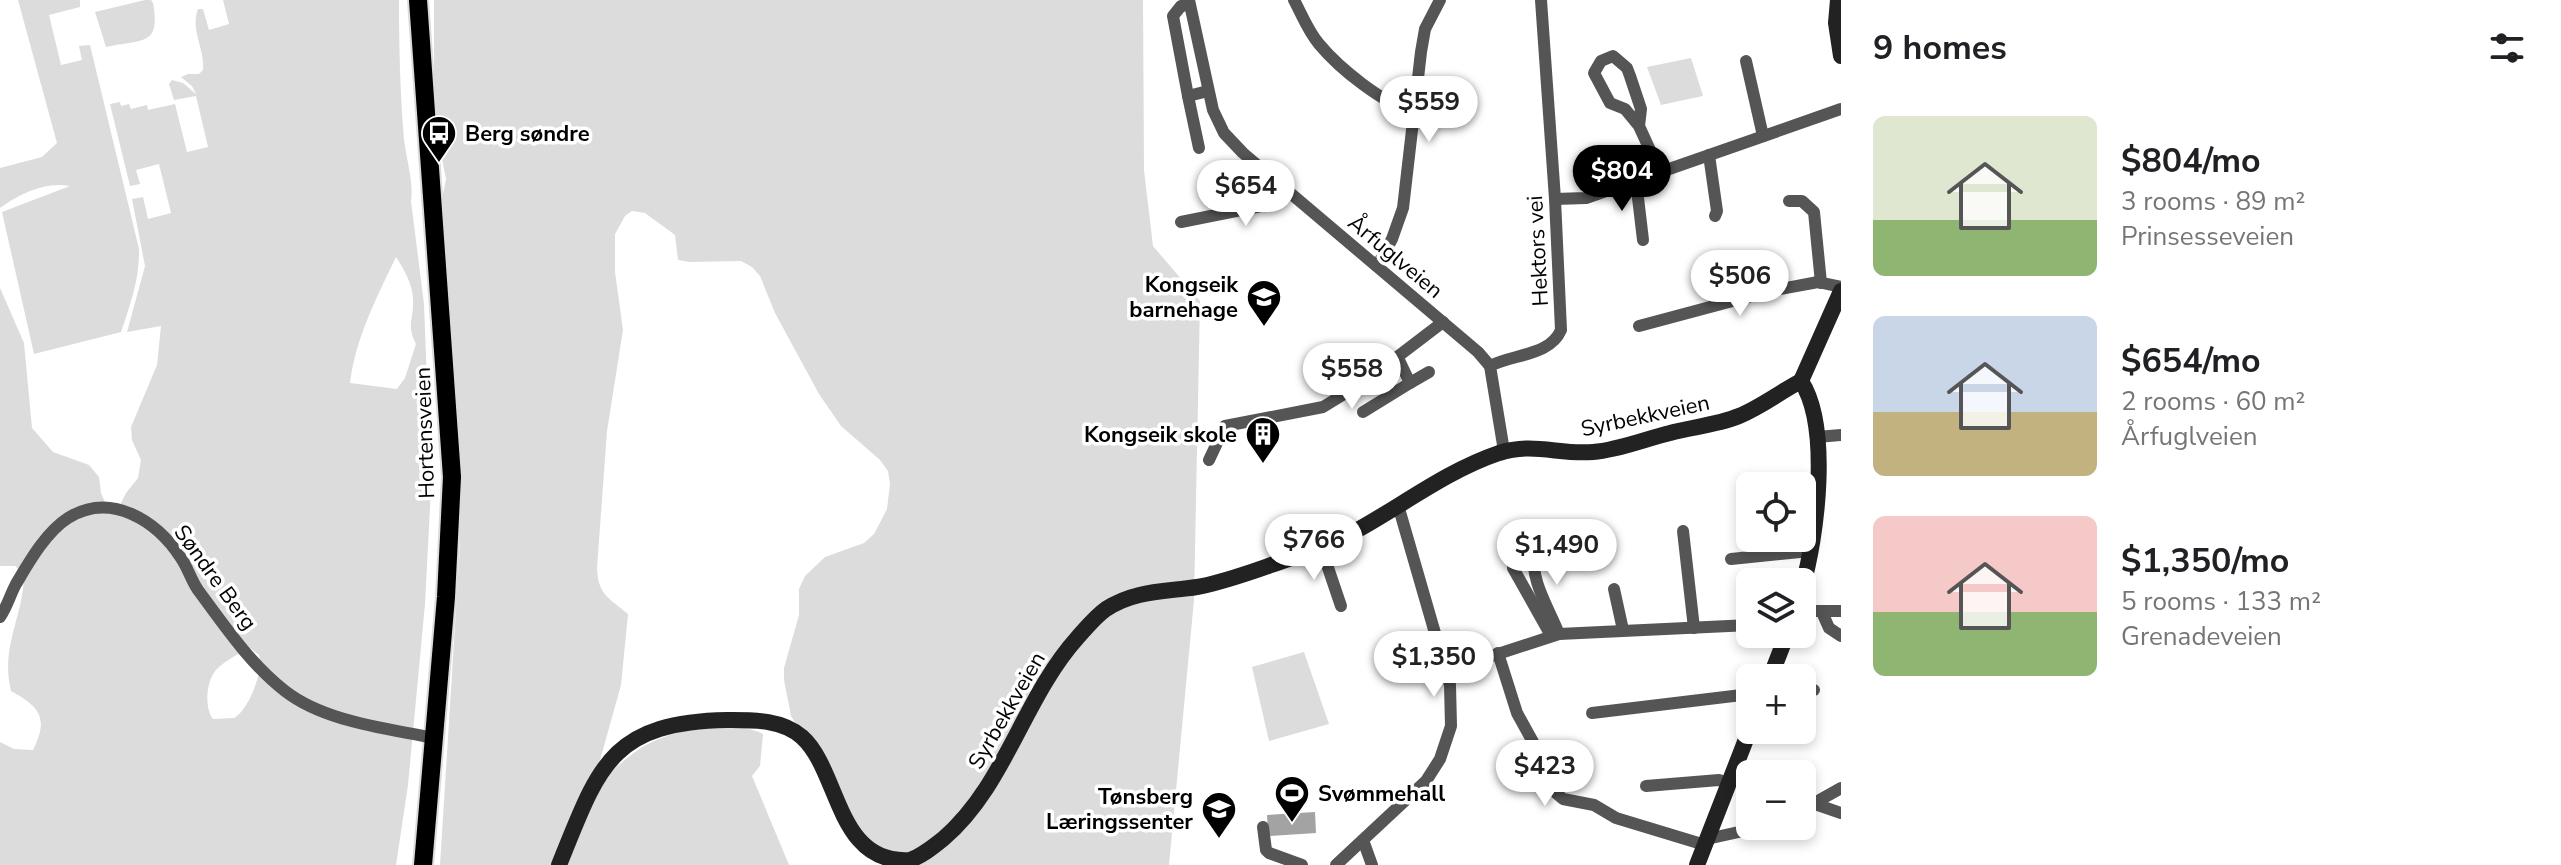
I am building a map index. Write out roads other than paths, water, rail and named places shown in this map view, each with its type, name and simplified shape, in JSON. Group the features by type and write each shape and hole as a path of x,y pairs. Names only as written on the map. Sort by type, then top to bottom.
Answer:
{"main road":[{"name":"Hortensveien","path":"418,0 452,477 449,559 423,865"},
{"path":"1838,0 1836,23 1841,56"},
{"path":"1812,472 1817,437 1812,404 1801,381 1841,289"},
{"name":"Syrbekkveien","path":"559,865 594,780 622,749 649,732 667,727 736,720 771,723 797,733 816,755 845,825 861,851 884,863 911,860 937,844 974,807 1045,680 1068,647 1106,609 1134,595 1214,583 1321,547 1355,531 1463,468 1504,451 1534,447 1576,453 1604,451 1738,416 1801,381"},
{"path":"1697,865 1744,744"}],"street":[{"path":"1294,0 1305,23 1330,55 1385,101 1414,112"},
{"path":"1377,266 1392,239 1403,208 1425,29 1440,0"},
{"name":"Hektors vei","path":"1490,366 1548,346 1561,330 1541,0"},
{"name":"Årfuglveien","path":"1199,148 1173,16 1189,2 1213,110 1224,133 1243,153 1478,352 1490,366"},
{"path":"1639,126 1641,109 1627,68 1613,56 1601,61 1594,73 1610,103 1625,109 1639,126 1660,172"},
{"path":"1746,61 1763,136"},
{"path":"1188,96 1208,91"},
{"path":"1555,199 1586,198 1841,109"},
{"path":"1709,155 1715,216"},
{"path":"1636,181 1643,240"},
{"path":"1181,222 1271,204 1286,189"},
{"path":"1789,201 1802,201 1814,212 1821,283"},
{"path":"1639,326 1770,291 1821,283 1841,289"},
{"name":"Årfuglveien","path":"1209,460 1225,426 1323,407 1398,358 1443,322"},
{"path":"1398,358 1410,383"},
{"path":"1490,366 1504,451"},
{"path":"1363,412 1429,372"},
{"path":"1817,437 1841,435"},
{"path":"1336,865 1426,781 1440,759 1452,714 1446,671 1398,505"},
{"name":"Søndre Berg","path":"0,617 15,585 50,534 68,518 84,511 101,506 119,509 134,514 167,540 182,559 195,586 238,641 266,675 288,694 327,714 434,738"},
{"path":"1683,531 1694,628"},
{"path":"1555,533 1534,550 1534,567 1556,634"},
{"path":"1321,547 1341,606"},
{"path":"1731,559 1795,552"},
{"path":"1513,568 1549,632 1556,634"},
{"path":"1614,589 1623,630"},
{"path":"1816,612 1841,611"},
{"path":"1822,612 1829,628 1841,636"},
{"path":"1446,671 1556,634 1736,626"},
{"path":"1498,653 1523,728 1543,760 1556,793 1563,799 1594,805 1616,818 1706,842 1736,834"},
{"path":"1592,713 1736,696"},
{"path":"1646,786 1719,780 1729,783"},
{"path":"1816,803 1841,788"},
{"path":"1816,804 1841,813"},
{"path":"1263,827 1269,853 1302,865"},
{"path":"1363,840 1372,865"}],"place":[{"name":"Berg søndre","path":"439,164"},
{"name":"Kongseik barnehage","path":"1264,328"},
{"name":"Kongseik skole","path":"1263,465"},
{"name":"Svømmehall","path":"1292,824"},
{"name":"Tønsberg Læringssenter","path":"1219,840"}]}
